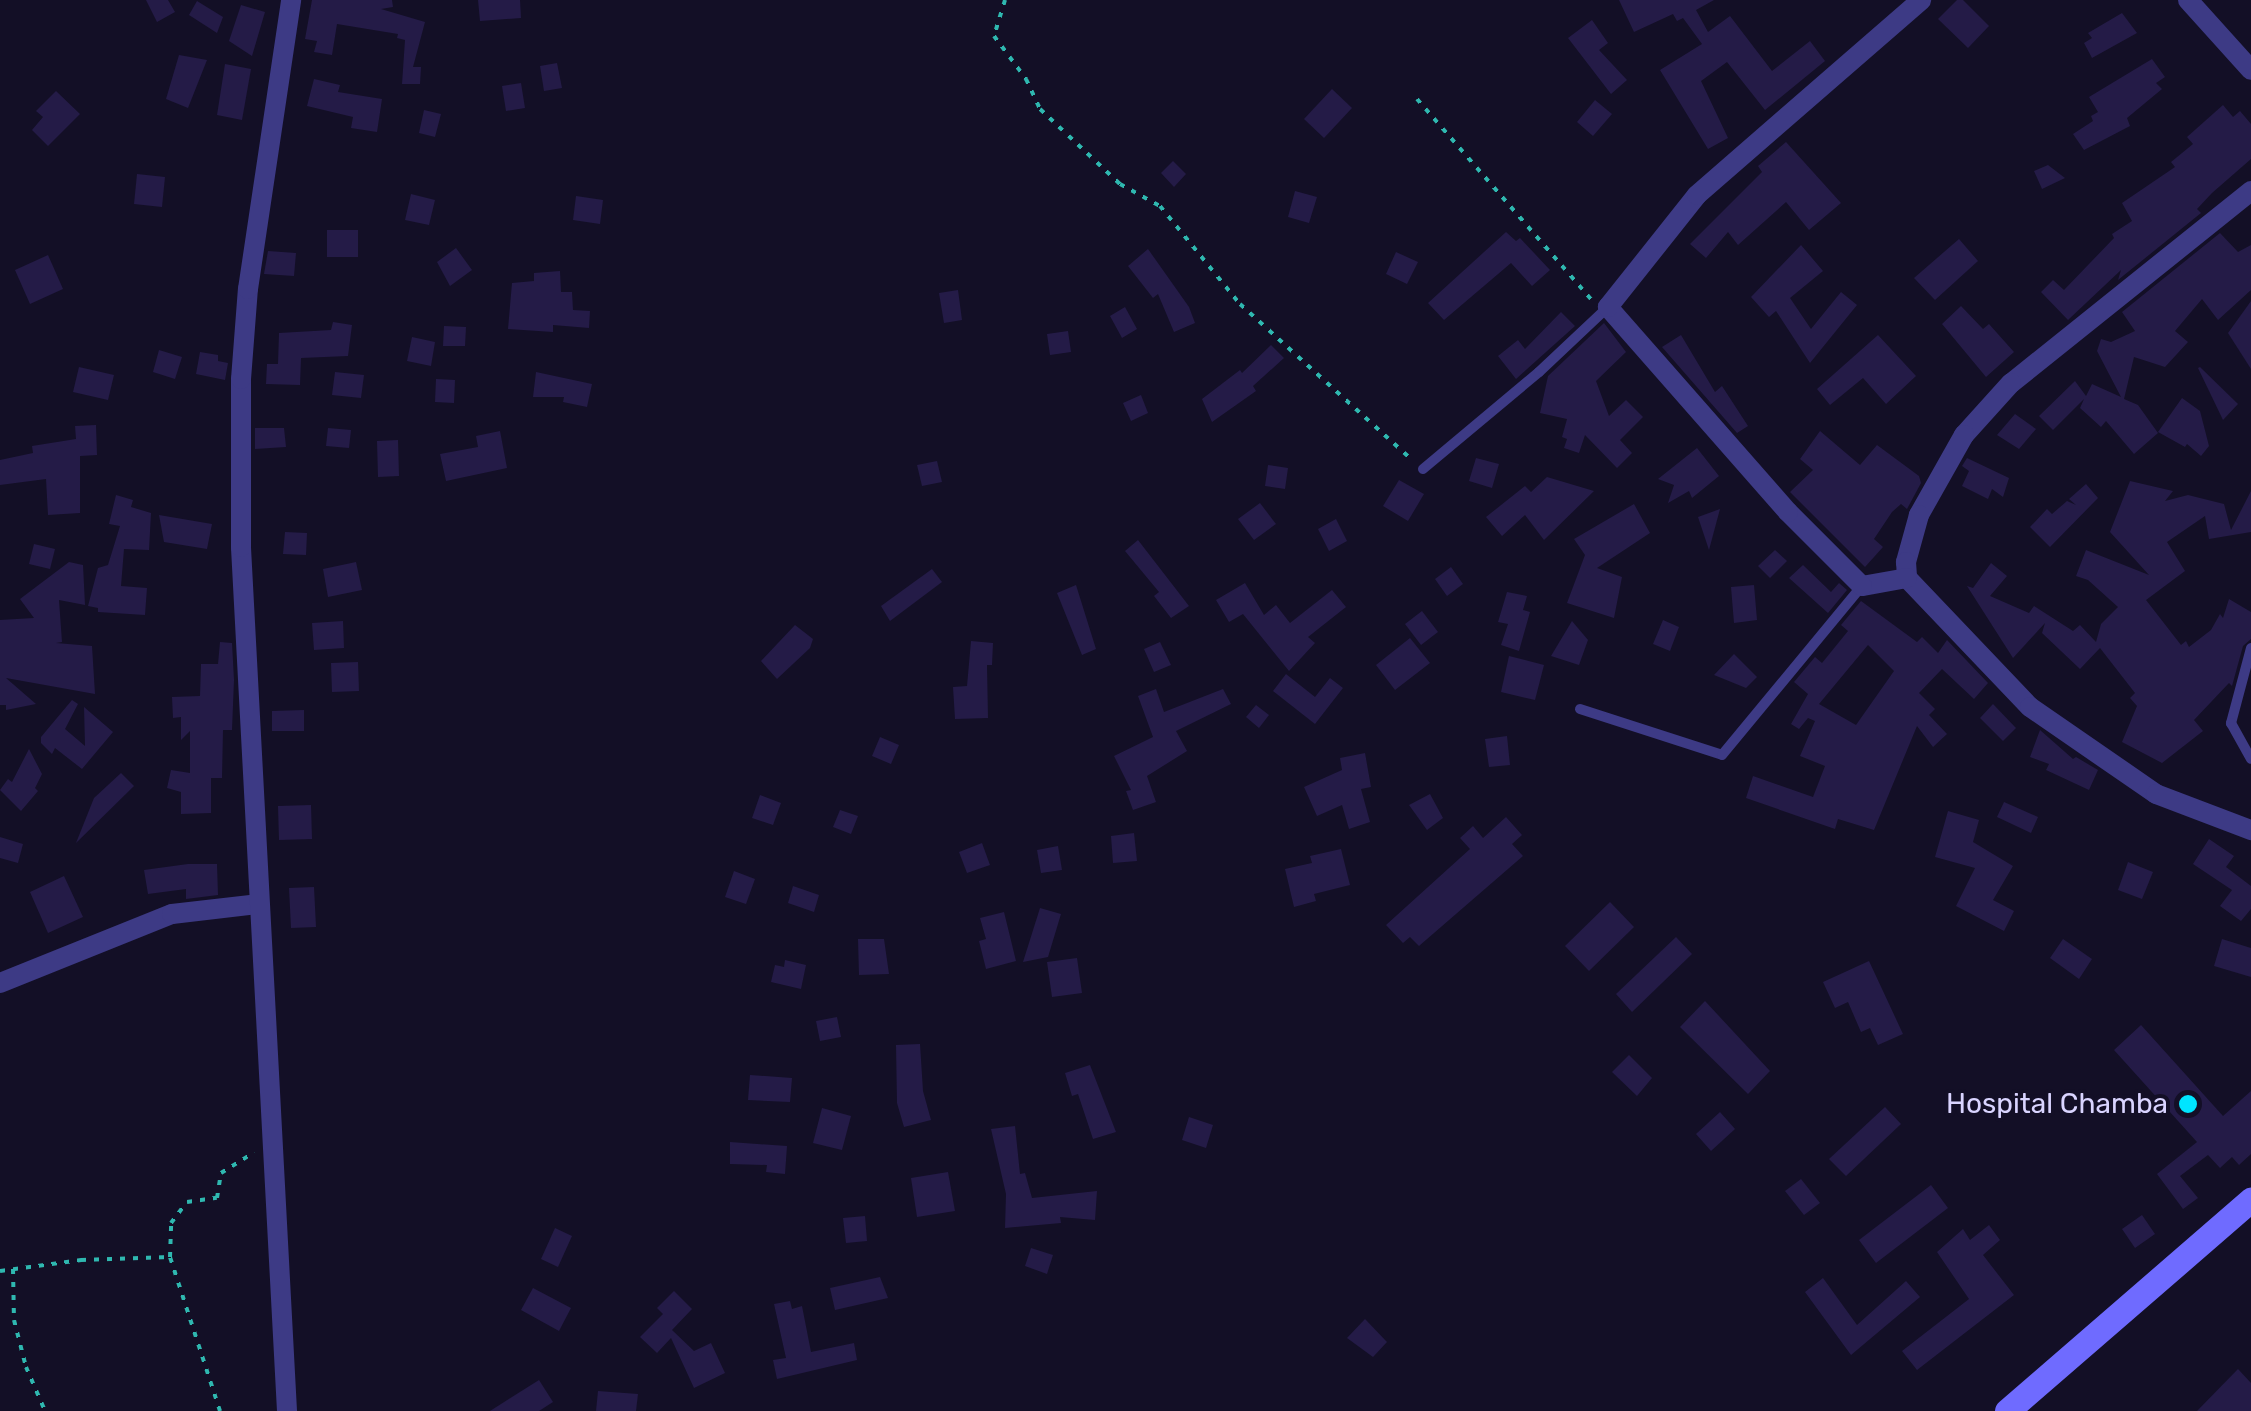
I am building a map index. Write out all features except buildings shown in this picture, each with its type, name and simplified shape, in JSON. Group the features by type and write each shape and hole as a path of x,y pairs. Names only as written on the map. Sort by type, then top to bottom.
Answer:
{"main road":[{"path":"2008,1411 2251,1200"}],"street":[{"path":"287,1411 258,904 253,710 241,547 241,380 251,270 292,0"},
{"path":"1907,578 1862,586 1788,512 1608,307 1697,195 1921,0"},
{"path":"2188,0 2251,70"},
{"path":"2251,191 2138,284 2082,322 2011,383 1964,435 1919,515 1906,562 1907,578 2030,707 2156,794 2251,830"},
{"path":"0,982 172,914 258,904"}],"lane":[{"path":"1423,470 1539,372 1608,307"},
{"path":"1580,709 1722,755 1862,586"},
{"path":"2251,648 2231,724 2251,759"}],"path":[{"path":"1004,0 994,36 1026,79 1040,109 1120,184 1160,206 1240,304 1423,470"},
{"path":"1417,100 1586,296 1608,307"},
{"path":"220,1411 170,1257 171,1223 186,1202 217,1198 221,1173 238,1159 272,1144"},
{"path":"0,1271 81,1260 170,1257"},
{"path":"13,1269 14,1320 26,1367 45,1411"}],"place":[{"name":"Hospital Chamba","path":"2188,1104"}]}
